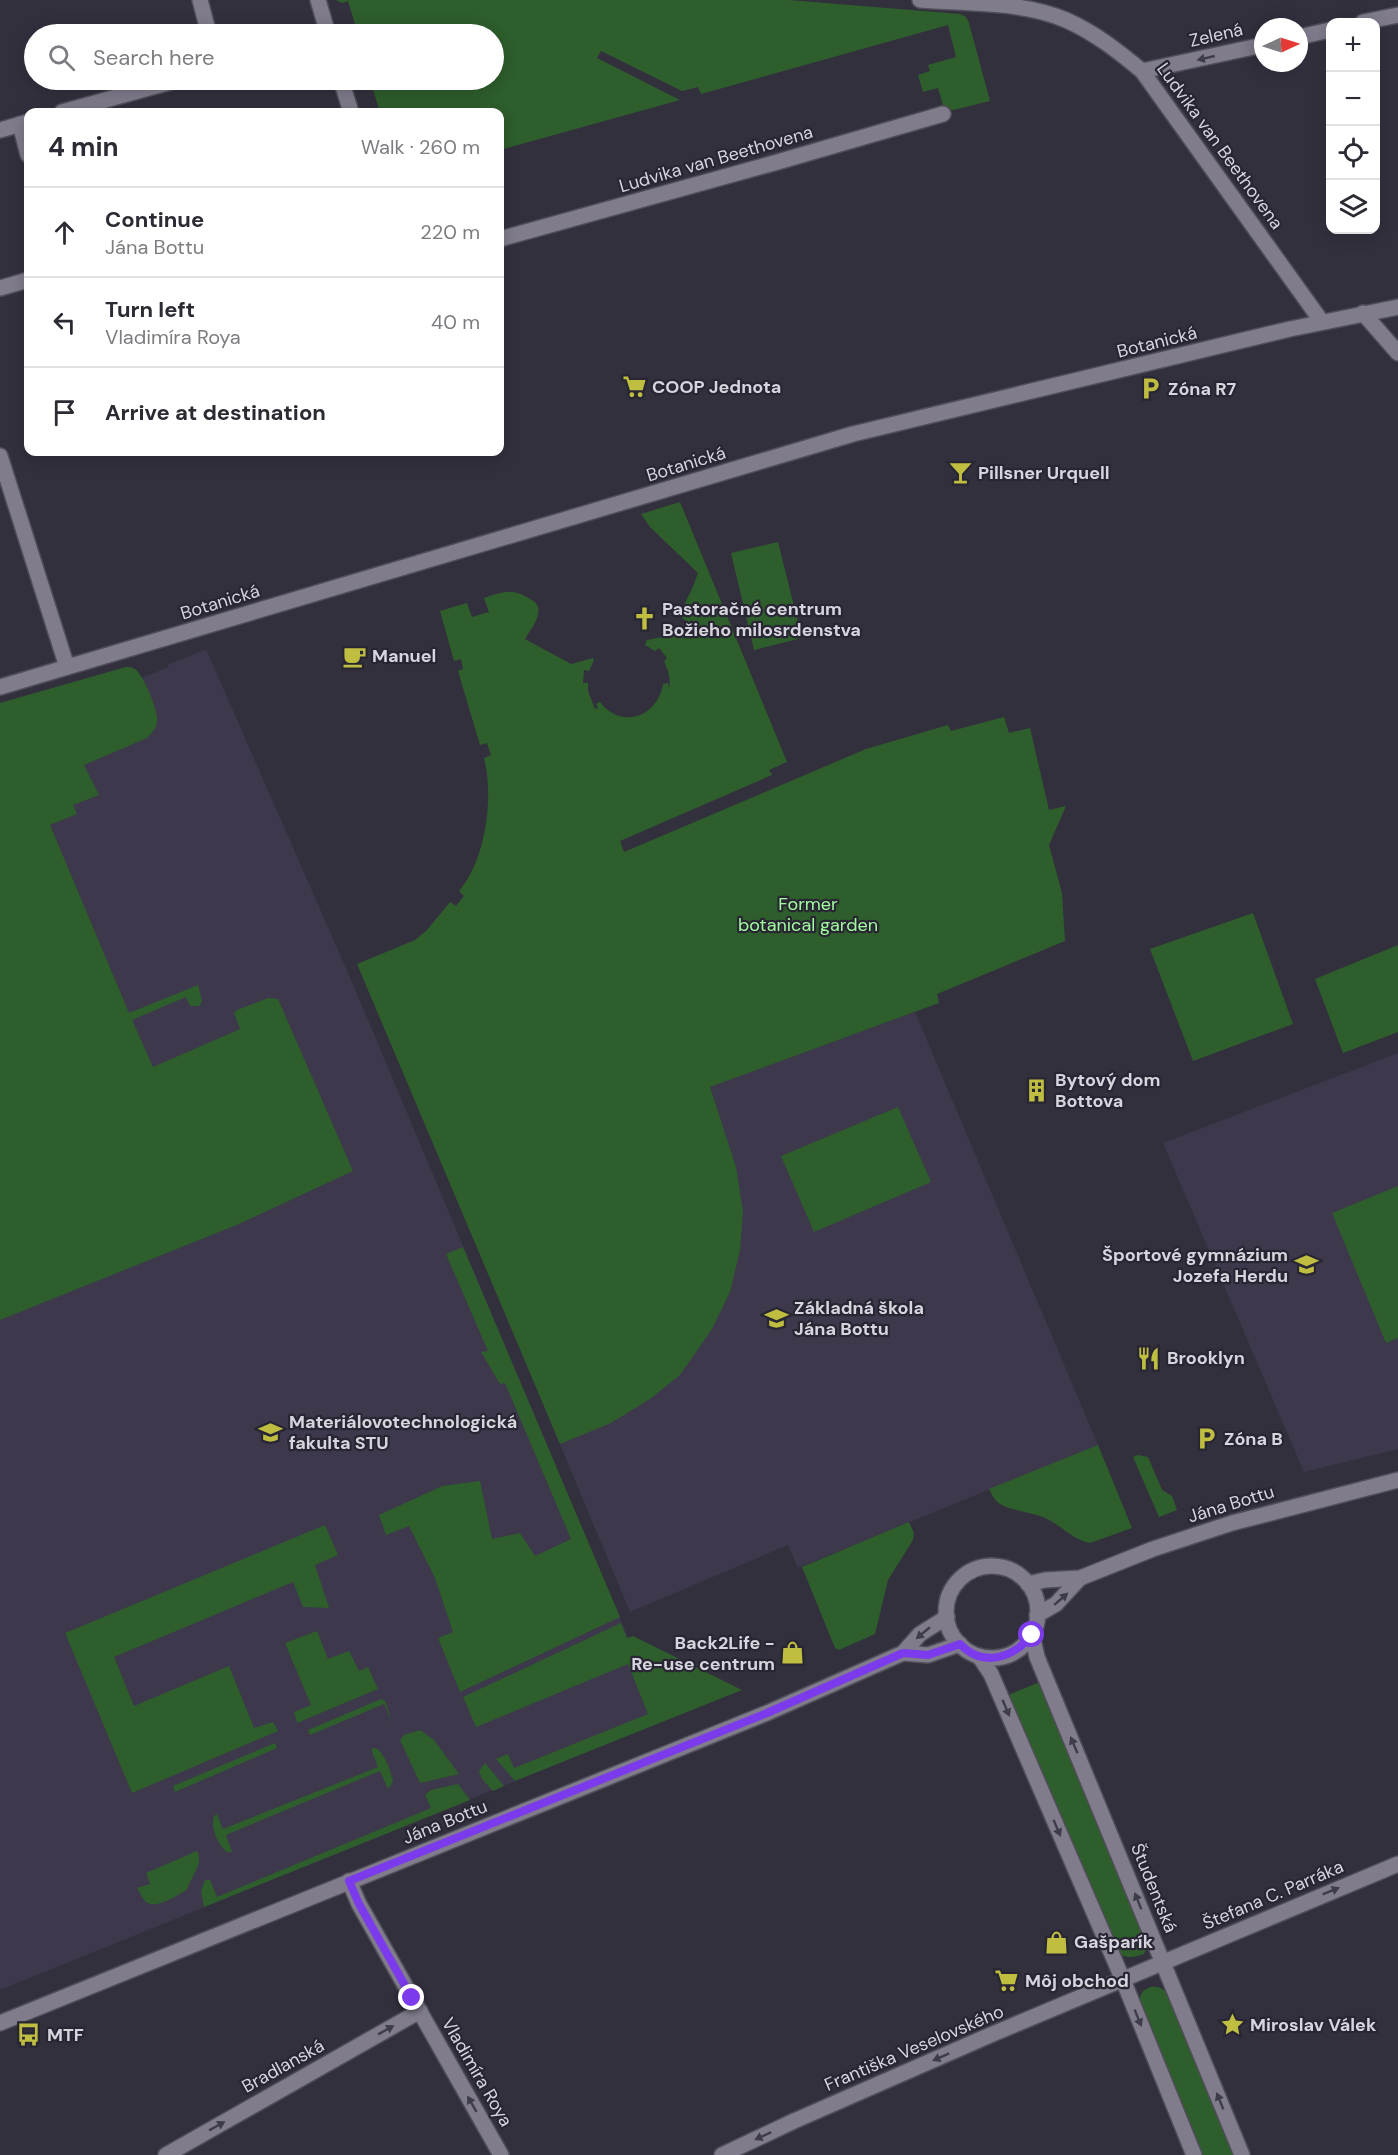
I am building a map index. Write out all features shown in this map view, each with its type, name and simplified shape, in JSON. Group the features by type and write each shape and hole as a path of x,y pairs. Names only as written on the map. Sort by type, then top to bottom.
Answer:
{"street":[{"path":"200,0 206,24"},
{"path":"318,0 325,24"},
{"name":"Ludvika van Beethovena","path":"920,0 1004,6 1064,19 1113,46 1142,72 1322,322"},
{"path":"1380,19 1398,15"},
{"path":"1308,35 1326,31"},
{"name":"Zelená","path":"1142,72 1254,47"},
{"path":"76,108 142,90"},
{"path":"344,90 350,108"},
{"name":"Ludvika van Beethovena","path":"504,238 943,114"},
{"path":"0,130 24,123"},
{"path":"0,288 24,281"},
{"name":"Botanická","path":"0,687 853,434 1322,322 1398,307"},
{"path":"1363,313 1398,353"},
{"path":"0,456 67,667"},
{"name":"Jána Bottu","path":"1028,1584 1045,1580 1080,1578 1153,1549 1232,1523 1398,1480"},
{"path":"985,1567 1000,1567 1014,1572 1028,1584 1033,1593 1037,1615 1032,1635 1022,1647 1010,1654 994,1658 979,1656 965,1650 954,1638 947,1624 946,1609 950,1593 958,1580 971,1571 985,1567"},
{"name":"Jána Bottu","path":"1037,1615 1056,1604 1080,1578"},
{"name":"Jána Bottu","path":"0,2023 767,1713 903,1653 920,1634 947,1617"},
{"name":"Študentská","path":"1032,1635 1044,1674 1242,2155"},
{"name":"Jána Bottu","path":"903,1653 928,1655 960,1644"},
{"path":"979,1656 991,1674 1123,1980 1194,2155"},
{"name":"Štefana C. Parráka","path":"1123,1980 1398,1864"},
{"name":"Vladimíra Roya","path":"349,1881 359,1904 501,2155"},
{"name":"Františka Veselovského","path":"722,2155 995,2033 1123,1980"},
{"name":"Bradlanská","path":"166,2155 420,2011"}],"shaded area":[{"name":"Materiálovotechnologická fakulta STU","path":"206,649 352,982 663,1721 0,1990 0,703 126,667 132,667 142,678"},
{"name":"Základná škola Jána Bottu","path":"915,1012 1098,1445 798,1568 788,1545 630,1612 455,1193 709,1087"},
{"name":"Športové gymnázium Jozefa Herdu","path":"1398,1053 1398,1449 1304,1472 1163,1143"}],"green space":[{"path":"336,0 789,0 960,14 966,17 969,23 990,101 945,112 938,88 923,92 918,75 930,71 928,65 956,57 948,25 701,94 698,87 682,91 601,51 597,58 680,100 504,149 504,108 379,108 373,90 504,90 504,24 355,24 348,1 342,3"},
{"name":"Former botanical garden","path":"680,502 787,762 769,770 772,775 620,841 624,852 866,749 948,725 951,731 1004,717 1009,733 1030,728 1049,810 1066,806 1049,845 1062,893 1065,941 937,994 939,1003 710,1087 736,1167 743,1212 740,1250 730,1292 712,1329 680,1375 650,1399 611,1423 560,1444 357,964 415,940 427,930 450,902 456,906 464,896 459,891 476,863 481,846 488,809 484,758 491,755 487,743 480,745 458,671 463,669 461,659 454,661 440,611 467,603 472,617 489,612 484,598 507,592 518,593 532,600 538,607 538,614 525,639 571,664 593,658 589,671 584,670 583,683 588,683 588,691 595,709 598,708 596,704 600,702 618,716 638,716 654,705 663,684 668,683 669,688 670,684 664,661 667,658 659,648 655,651 645,645 647,640 668,636 672,628 679,632 686,621 679,615 698,573 650,527 641,514"},
{"path":"778,542 802,638 754,650 731,553"},
{"path":"126,667 137,671 148,688 156,711 156,727 147,738 84,765 99,795 73,805 77,814 50,825 129,1013 198,985 202,1001 199,1006 190,1006 186,997 132,1020 153,1067 240,1029 234,1013 237,1010 268,998 278,999 353,1171 239,1224 0,1320 0,703"},
{"path":"1253,913 1293,1024 1193,1061 1150,949"},
{"path":"1398,945 1398,1032 1343,1053 1315,979"},
{"path":"898,1107 931,1182 814,1232 781,1156"},
{"path":"1398,1186 1398,1338 1386,1343 1332,1213"},
{"path":"463,1247 620,1617 460,1692 438,1638 453,1632 435,1578 409,1526 386,1535 379,1515 442,1486 480,1481 492,1539 520,1533 535,1556 571,1539 505,1383 500,1384 481,1352 488,1351 446,1254"},
{"path":"1098,1445 1132,1528 1090,1543 1073,1536 1045,1518 1000,1504 989,1489"},
{"path":"1138,1455 1148,1457 1162,1490 1172,1496 1177,1510 1159,1517 1133,1457"},
{"path":"909,1522 914,1533 913,1540 888,1580 875,1634 839,1650 835,1648 802,1567"},
{"path":"325,1525 338,1555 315,1565 329,1608 303,1607 293,1582 114,1657 134,1706 229,1666 254,1728 273,1722 278,1731 132,1793 65,1633"},
{"path":"621,1623 627,1638 633,1636 742,1690 515,1781 496,1759 508,1754 514,1768 648,1714 628,1664 476,1727 463,1697"},
{"path":"317,1631 328,1659 349,1651 359,1671 368,1667 378,1689 297,1723 294,1712 311,1705 285,1643"},
{"path":"1040,1682 1149,1943 1144,1954 1130,1957 1116,1953 1008,1695"},
{"path":"381,1699 385,1701 392,1722 384,1704 310,1735 308,1730"},
{"path":"420,1730 434,1740 459,1774 420,1783 400,1740 404,1735"},
{"path":"275,1743 277,1748 175,1792 173,1786"},
{"path":"376,1748 385,1758 391,1773 393,1782 388,1789 380,1771 226,1835 232,1852 227,1852 218,1841 213,1826 214,1816 217,1814 223,1829 378,1767 371,1749"},
{"path":"485,1763 504,1786 493,1791 482,1779 479,1771"},
{"path":"458,1784 470,1800 204,1907 201,1891 205,1880 210,1880 217,1897 431,1808 425,1795 431,1790"},
{"path":"197,1851 198,1865 187,1890 160,1903 149,1904 145,1901 137,1888 150,1884 146,1873"},
{"path":"1150,1987 1162,1989 1170,1997 1236,2155 1200,2155 1138,2001 1143,1991"}],"place":[{"name":"COOP Jednota","path":"634,387"},
{"name":"Zóna R7","path":"1150,389"},
{"name":"Pillsner Urquell","path":"960,473"},
{"name":"Pastoračné centrum Božieho milosrdenstva","path":"644,619"},
{"name":"Manuel","path":"354,656"},
{"name":"Bytový dom Bottova","path":"1037,1090"},
{"name":"Športové gymnázium Jozefa Herdu","path":"1306,1265"},
{"name":"Základná škola Jána Bottu","path":"776,1318"},
{"name":"Brooklyn","path":"1149,1358"},
{"name":"Materiálovotechnologická fakulta STU","path":"271,1432"},
{"name":"Zóna B","path":"1206,1439"},
{"name":"Back2Life - Re-use centrum","path":"793,1653"},
{"name":"Gašparík","path":"1056,1942"},
{"name":"Môj obchod","path":"1007,1981"},
{"name":"Miroslav Válek","path":"1232,2025"},
{"name":"MTF","path":"29,2035"}],"route":[{"path":"412,1998 359,1904 349,1881 767,1713 903,1653 928,1655 960,1644 965,1650 979,1656 994,1658 1010,1654 1022,1647 1032,1635"}]}
